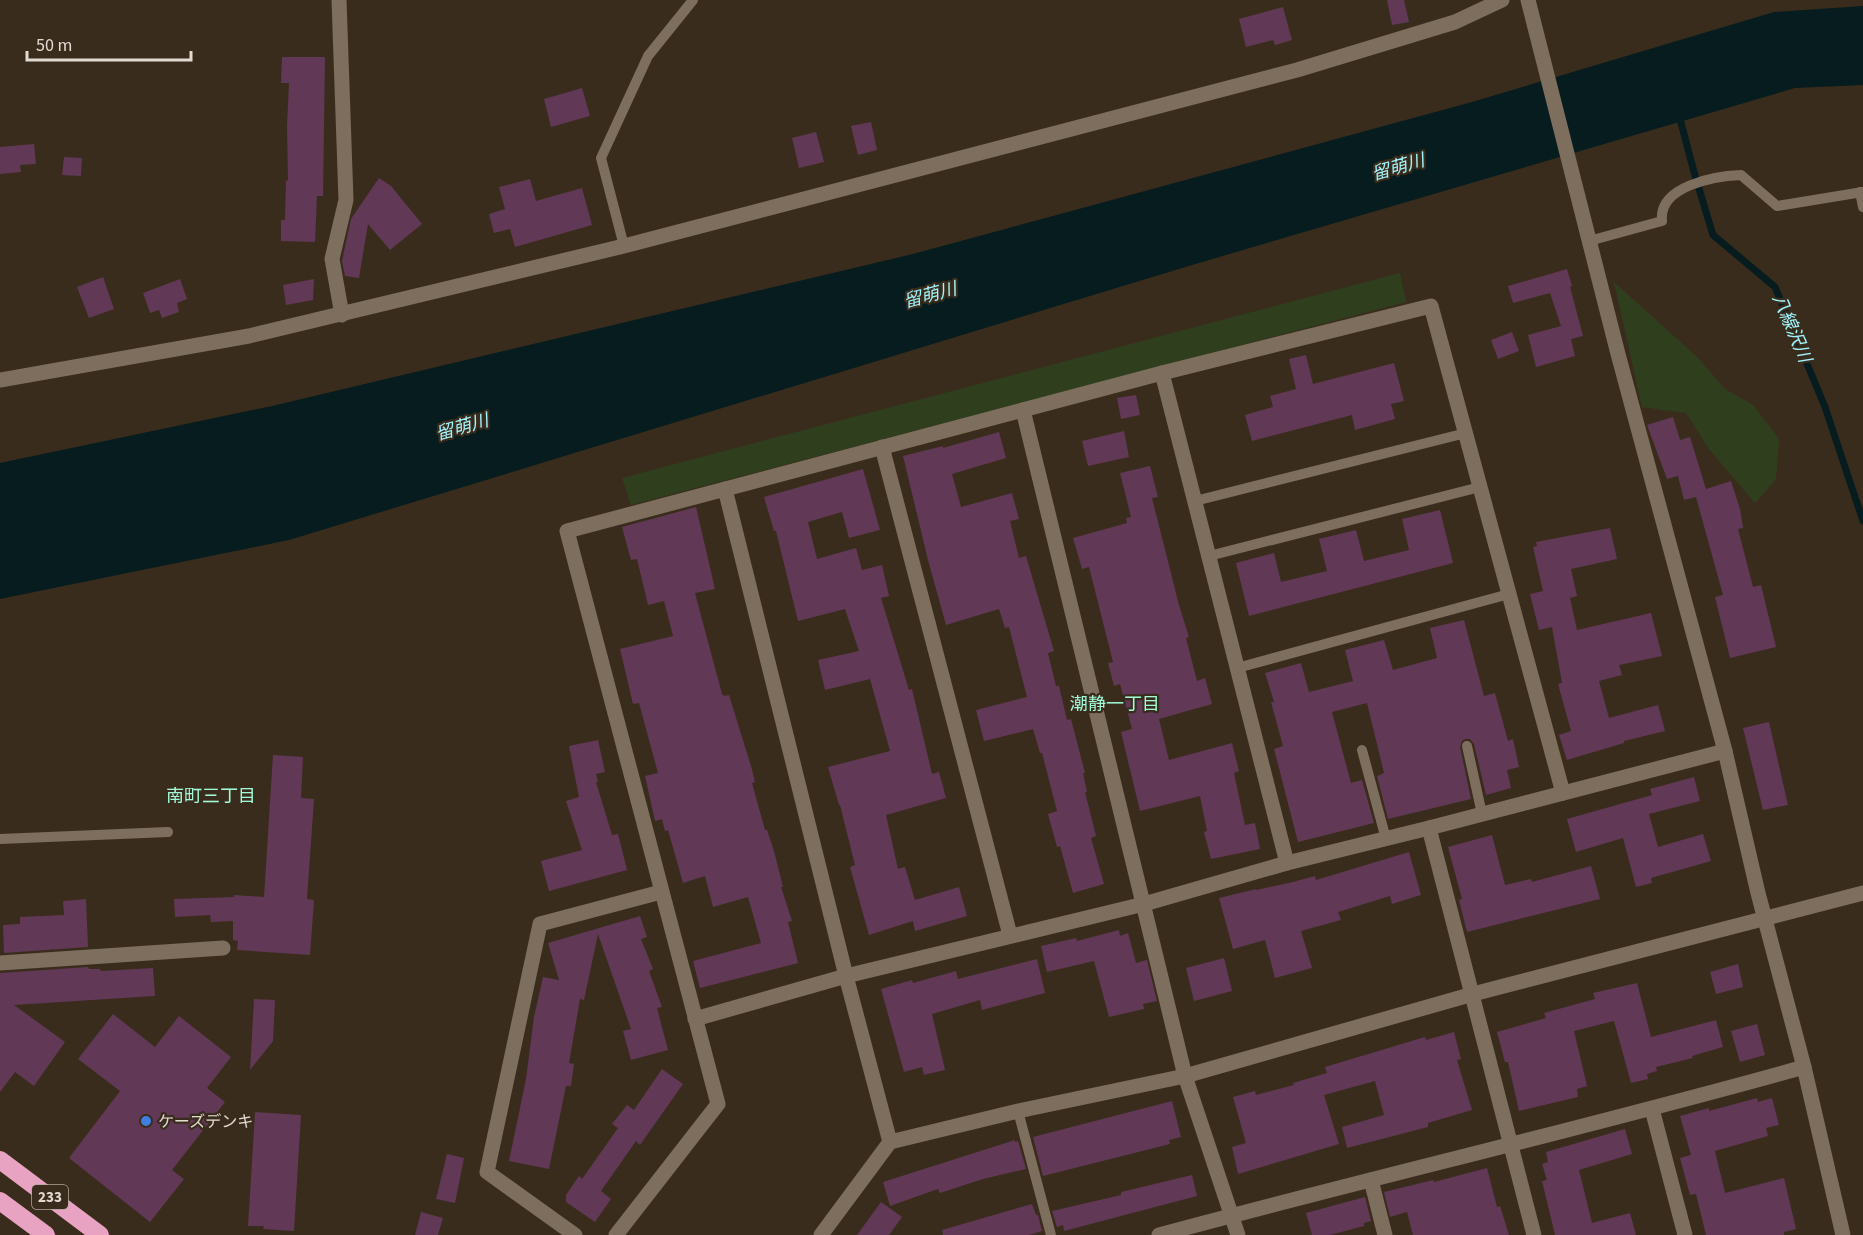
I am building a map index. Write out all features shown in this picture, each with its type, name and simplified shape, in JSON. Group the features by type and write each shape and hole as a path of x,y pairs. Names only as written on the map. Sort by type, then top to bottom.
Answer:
{"highway":[{"name":"233","path":"0,1160 100,1235"},
{"name":"233","path":"0,1201 46,1235"}],"street":[{"path":"339,0 346,200 332,259 342,315"},
{"path":"0,380 249,336 624,246 1297,70 1455,22 1502,0"},
{"path":"1530,4 1584,222 1725,751 1758,893 1804,1067 1843,1235"},
{"path":"616,1235 718,1104 567,531 1162,373 1431,306 1563,793"},
{"path":"1162,373 1287,863"},
{"path":"1023,410 1185,1076 1238,1235"},
{"path":"882,447 1010,935"},
{"path":"725,489 846,976 890,1142"},
{"path":"695,1019 846,976 1144,904 1287,863 1725,751"},
{"path":"1429,828 1534,1235"},
{"path":"575,1235 487,1172 540,924 661,892"},
{"path":"821,1235 890,1142 1018,1111 1185,1076 1473,994 1863,893"},
{"path":"0,963 223,948"},
{"path":"1160,1235 1510,1143 1652,1109 1804,1067"},
{"path":"1652,1109 1685,1235"},
{"path":"1371,1180 1385,1235"}],"lane":[{"path":"624,246 601,158 648,56 693,0"},
{"path":"1589,241 1662,221 1661,212 1671,196 1686,187 1723,176 1741,175 1777,206 1862,192 1863,207"},
{"path":"1194,501 1466,433"},
{"path":"1209,556 1480,487"},
{"path":"1237,668 1509,594"},
{"path":"1467,746 1482,814"},
{"path":"1362,750 1386,839"},
{"path":"0,839 168,832"},
{"path":"1018,1111 1051,1235"}],"green space":[{"path":"1400,273 1406,302 631,505 622,478"},
{"path":"1614,282 1696,356 1725,389 1753,405 1779,439 1776,479 1755,503 1709,449 1686,413 1642,407"}],"water":[{"name":"留萌川","path":"1863,6 1863,85 1795,88 1192,265 289,540 0,599 0,463 272,406 913,254 1472,102 1774,12"}],"building":[{"path":"1387,0 1404,0 1409,22 1392,25"},
{"path":"1283,7 1292,40 1275,45 1273,40 1246,47 1239,19"},
{"path":"282,57 325,57 323,196 317,196 315,242 281,241 281,220 285,220 286,180 288,181 289,83 281,83"},
{"path":"582,88 590,116 551,127 544,99"},
{"path":"871,122 877,150 858,155 851,126"},
{"path":"816,132 824,162 799,168 792,138"},
{"path":"34,144 36,164 20,165 21,172 0,174 0,147"},
{"path":"64,157 82,158 81,176 62,175"},
{"path":"379,178 391,186 422,224 390,250 368,224 359,278 345,276 342,261 351,219"},
{"path":"530,179 536,201 582,188 592,225 515,247 510,229 494,233 489,214 505,209 499,187"},
{"path":"1567,269 1583,336 1571,339 1575,356 1536,367 1528,335 1561,326 1550,293 1513,303 1508,286"},
{"path":"103,277 114,309 89,318 77,287"},
{"path":"180,279 187,299 177,303 179,312 162,318 159,310 150,313 143,293"},
{"path":"314,279 313,300 286,305 283,285"},
{"path":"1512,332 1519,351 1498,359 1491,340"},
{"path":"1306,355 1313,384 1394,363 1404,401 1391,404 1395,419 1355,430 1352,415 1252,441 1245,415 1273,407 1270,396 1296,389 1289,359"},
{"path":"1136,395 1140,415 1121,419 1117,398"},
{"path":"1673,417 1680,440 1690,437 1706,489 1731,481 1740,509 1743,528 1738,529 1753,587 1761,585 1776,647 1730,658 1715,597 1723,595 1696,497 1684,500 1678,476 1667,479 1647,425"},
{"path":"1124,431 1129,457 1088,466 1082,441"},
{"path":"999,432 1006,458 952,474 961,507 1012,493 1019,519 1010,521 1019,558 1026,556 1054,651 1048,653 1067,720 1071,719 1085,773 1083,773 1087,792 1085,792 1096,836 1091,838 1104,884 1073,893 1048,814 1057,811 1042,753 1040,753 1033,729 984,741 976,710 1027,697 1009,627 1005,628 999,609 946,625 903,456 943,446 943,448"},
{"path":"1150,466 1158,497 1152,498 1189,637 1186,638 1197,681 1205,678 1212,704 1159,719 1169,760 1232,743 1239,771 1234,773 1245,825 1255,823 1260,849 1211,859 1204,832 1207,831 1200,796 1140,811 1121,732 1132,729 1120,684 1114,686 1108,663 1113,662 1089,567 1082,569 1073,538 1127,523 1126,518 1131,517 1120,473"},
{"path":"863,469 880,530 849,538 842,512 808,522 817,559 856,548 862,570 882,565 889,596 881,598 909,690 912,689 932,774 939,772 946,798 886,815 898,869 905,867 915,900 959,887 967,916 915,931 913,921 869,935 850,867 855,865 828,767 890,751 870,679 825,690 818,660 859,651 845,609 798,621 776,531 774,531 764,497"},
{"path":"696,507 715,589 695,593 722,694 729,695 751,766 755,782 752,783 765,830 767,830 774,851 783,887 781,887 792,921 788,922 798,963 700,988 693,961 761,943 748,897 713,907 705,876 683,883 668,830 665,831 662,819 655,821 645,776 658,773 639,703 633,704 620,649 673,636 664,601 648,605 637,559 631,560 622,527"},
{"path":"1440,510 1453,563 1249,616 1236,563 1274,553 1281,582 1327,571 1319,539 1356,530 1364,561 1409,550 1402,519"},
{"path":"1610,528 1617,559 1571,569 1577,596 1570,598 1577,630 1651,613 1662,656 1619,665 1622,675 1599,681 1609,718 1658,705 1665,731 1624,741 1624,743 1567,760 1559,735 1571,731 1558,684 1562,683 1552,627 1539,630 1530,594 1543,591 1533,547 1537,546 1536,542"},
{"path":"1464,620 1484,696 1495,693 1508,741 1513,739 1519,767 1507,770 1511,788 1486,795 1474,744 1470,739 1465,739 1460,747 1471,799 1388,819 1377,776 1384,773 1367,703 1332,712 1351,783 1362,780 1374,823 1298,842 1274,749 1283,746 1265,673 1301,663 1309,692 1353,681 1345,650 1384,640 1393,670 1437,658 1430,628"},
{"path":"1769,722 1788,805 1763,810 1743,728"},
{"path":"598,740 605,772 596,774 598,782 596,782 612,835 618,834 627,870 549,891 541,861 582,850 566,801 579,797 569,746"},
{"path":"273,755 303,757 301,798 314,799 307,899 314,900 310,955 237,950 238,941 233,940 233,921 211,922 210,915 175,917 174,899 234,897 234,895 264,897"},
{"path":"1694,777 1700,801 1649,814 1658,847 1703,834 1711,861 1651,878 1652,883 1636,887 1623,838 1576,852 1567,819 1652,795 1650,789"},
{"path":"1492,835 1505,885 1531,879 1532,882 1591,866 1600,899 1467,932 1459,900 1462,899 1448,847"},
{"path":"1409,852 1421,895 1392,904 1390,896 1338,912 1341,920 1301,931 1312,968 1275,978 1265,940 1233,949 1219,898 1315,876 1316,880"},
{"path":"86,899 88,947 4,953 3,925 20,924 20,917 64,915 63,901"},
{"path":"640,916 647,937 641,939 653,969 649,971 662,1007 657,1008 668,1050 631,1060 623,1031 631,1029 598,934 584,1000 580,999 569,1063 574,1064 571,1086 566,1086 549,1169 509,1161 526,1079 534,1017 543,977 559,980 548,943"},
{"path":"1119,930 1120,936 1128,933 1136,963 1147,960 1157,1001 1143,1004 1144,1009 1109,1017 1094,961 1047,972 1041,946 1076,938 1077,941"},
{"path":"1224,958 1232,991 1194,1001 1186,968"},
{"path":"1037,959 1045,993 982,1010 980,1000 932,1014 945,1070 924,1075 922,1067 904,1072 881,989 956,971 958,979"},
{"path":"1738,964 1743,987 1716,994 1710,972"},
{"path":"88,967 101,971 153,968 155,996 14,1005 65,1042 34,1086 15,1072 0,1092 0,973"},
{"path":"1637,983 1651,1037 1716,1020 1723,1047 1692,1056 1693,1058 1656,1067 1657,1071 1647,1074 1648,1079 1631,1083 1614,1021 1574,1031 1587,1086 1577,1089 1578,1097 1519,1111 1508,1062 1505,1062 1497,1032 1546,1018 1544,1013 1595,999 1593,993"},
{"path":"254,999 275,1000 273,1041 250,1070"},
{"path":"113,1014 155,1047 179,1016 231,1057 207,1088 225,1102 172,1170 184,1179 150,1222 69,1158 120,1091 78,1059"},
{"path":"1757,1024 1765,1055 1740,1062 1731,1031"},
{"path":"1454,1032 1461,1059 1457,1060 1472,1110 1428,1123 1428,1127 1347,1148 1342,1127 1384,1115 1375,1081 1324,1095 1339,1144 1238,1174 1232,1147 1246,1143 1233,1097 1255,1091 1256,1095 1294,1085 1293,1083 1327,1073 1325,1067 1425,1037 1426,1040"},
{"path":"662,1069 683,1084 640,1145 636,1141 601,1191 611,1199 595,1222 566,1202 566,1195 579,1176 582,1179 618,1128 612,1124 627,1105 634,1110"},
{"path":"1757,1098 1758,1102 1772,1098 1779,1125 1766,1128 1768,1136 1715,1151 1725,1193 1784,1178 1796,1229 1784,1232 1784,1235 1706,1235 1696,1194 1690,1195 1680,1158 1691,1155 1680,1116"},
{"path":"1172,1101 1181,1137 1169,1140 1170,1144 1043,1176 1033,1137"},
{"path":"255,1112 301,1115 294,1231 248,1226"},
{"path":"1625,1129 1632,1154 1579,1170 1592,1223 1630,1213 1636,1235 1555,1235 1542,1181 1547,1180 1542,1164 1548,1162 1546,1152"},
{"path":"1015,1140 1015,1142 1018,1141 1026,1169 983,1179 940,1193 938,1189 890,1206 883,1182"},
{"path":"447,1154 464,1158 455,1203 436,1199"},
{"path":"1487,1168 1497,1207 1500,1206 1509,1235 1413,1235 1407,1212 1390,1217 1384,1192"},
{"path":"1192,1175 1197,1196 1064,1231 1063,1225 1057,1227 1052,1211"},
{"path":"1365,1197 1371,1221 1364,1223 1364,1226 1330,1235 1312,1235 1306,1213"},
{"path":"881,1202 902,1217 889,1235 857,1235"},
{"path":"1032,1204 1038,1215 1042,1231 1029,1235 943,1235 942,1230"},
{"path":"421,1212 443,1218 438,1235 415,1235"}],"waterway":[{"name":"八線沢川","path":"1679,115 1713,235 1775,287 1825,407 1863,521"}],"place":[{"name":"ケーズデンキ","path":"146,1121"}],"district":[{"name":"潮静一丁目","path":"1115,704"},
{"name":"南町三丁目","path":"211,796"}]}
